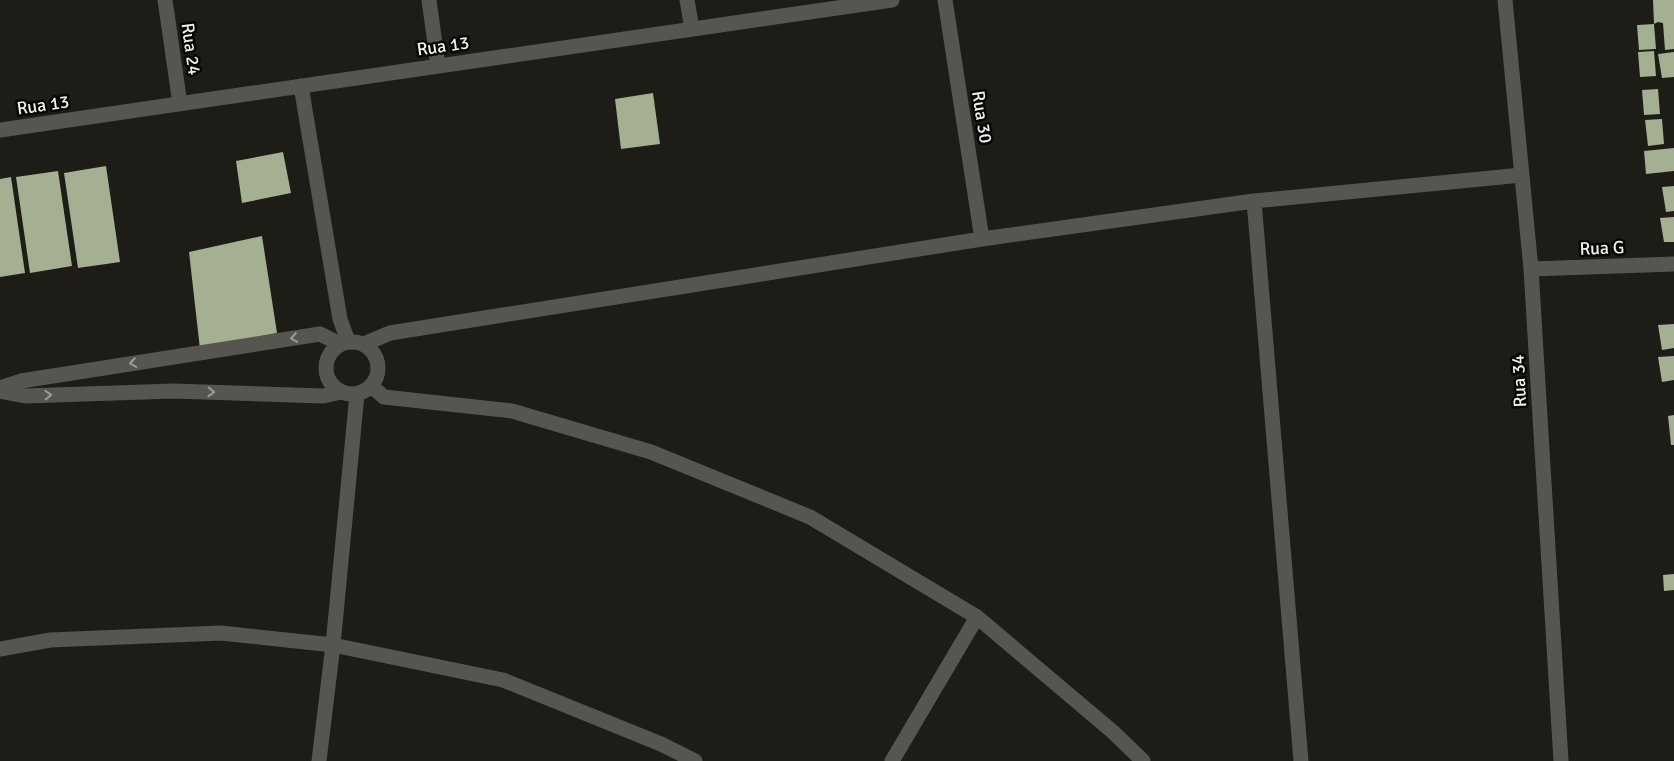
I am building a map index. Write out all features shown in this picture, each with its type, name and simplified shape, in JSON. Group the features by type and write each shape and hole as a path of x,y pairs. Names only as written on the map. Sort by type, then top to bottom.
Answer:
{"street":[{"name":"Rua 24","path":"165,0 180,104"},
{"path":"429,0 438,66"},
{"path":"687,0 692,29"},
{"name":"Rua 13","path":"0,130 892,0"},
{"name":"Rua 30","path":"945,0 982,239"},
{"name":"Rua 34","path":"1505,0 1531,269 1561,761"},
{"path":"301,86 344,343"},
{"path":"364,344 390,333 982,239 1254,201 1522,175"},
{"path":"1254,201 1301,761"},
{"name":"Rua G","path":"1531,269 1674,264"},
{"path":"0,389 21,381 320,334 344,343"},
{"path":"0,389 25,396 174,391 324,396 341,392 357,394 365,391 376,379 378,363 376,355 364,344 356,342 344,343 333,349 329,356 326,364 329,380 341,392"},
{"path":"371,386 384,397 512,411 651,452 810,518 977,617 1113,732 1143,761"},
{"path":"319,761 333,645 357,394"},
{"path":"892,761 977,617"},
{"path":"0,649 50,640 221,633 333,645 503,680 661,744 695,761"}],"building":[{"path":"1653,0 1674,0 1674,49 1665,50 1663,23 1658,22 1654,24"},
{"path":"1654,24 1656,49 1639,50 1637,25"},
{"path":"1654,51 1656,76 1640,77 1638,52"},
{"path":"1674,52 1674,77 1662,78 1658,54"},
{"path":"1658,89 1660,114 1644,115 1642,90"},
{"path":"653,93 660,144 621,149 615,99"},
{"path":"1662,119 1664,144 1648,146 1645,120"},
{"path":"1674,148 1674,171 1646,174 1644,151"},
{"path":"283,152 291,193 242,203 236,161"},
{"path":"106,166 120,262 78,268 64,173"},
{"path":"58,171 72,266 30,273 16,177"},
{"path":"11,177 25,273 0,277 0,179"},
{"path":"1674,186 1674,211 1666,212 1662,187"},
{"path":"1674,217 1674,242 1664,242 1660,218"},
{"path":"262,236 277,333 200,349 189,252"},
{"path":"1674,324 1674,348 1662,350 1658,325"},
{"path":"1674,356 1674,380 1662,382 1658,357"},
{"path":"1674,415 1674,445 1671,445 1668,416"},
{"path":"1674,574 1674,590 1664,591 1663,575"}]}
